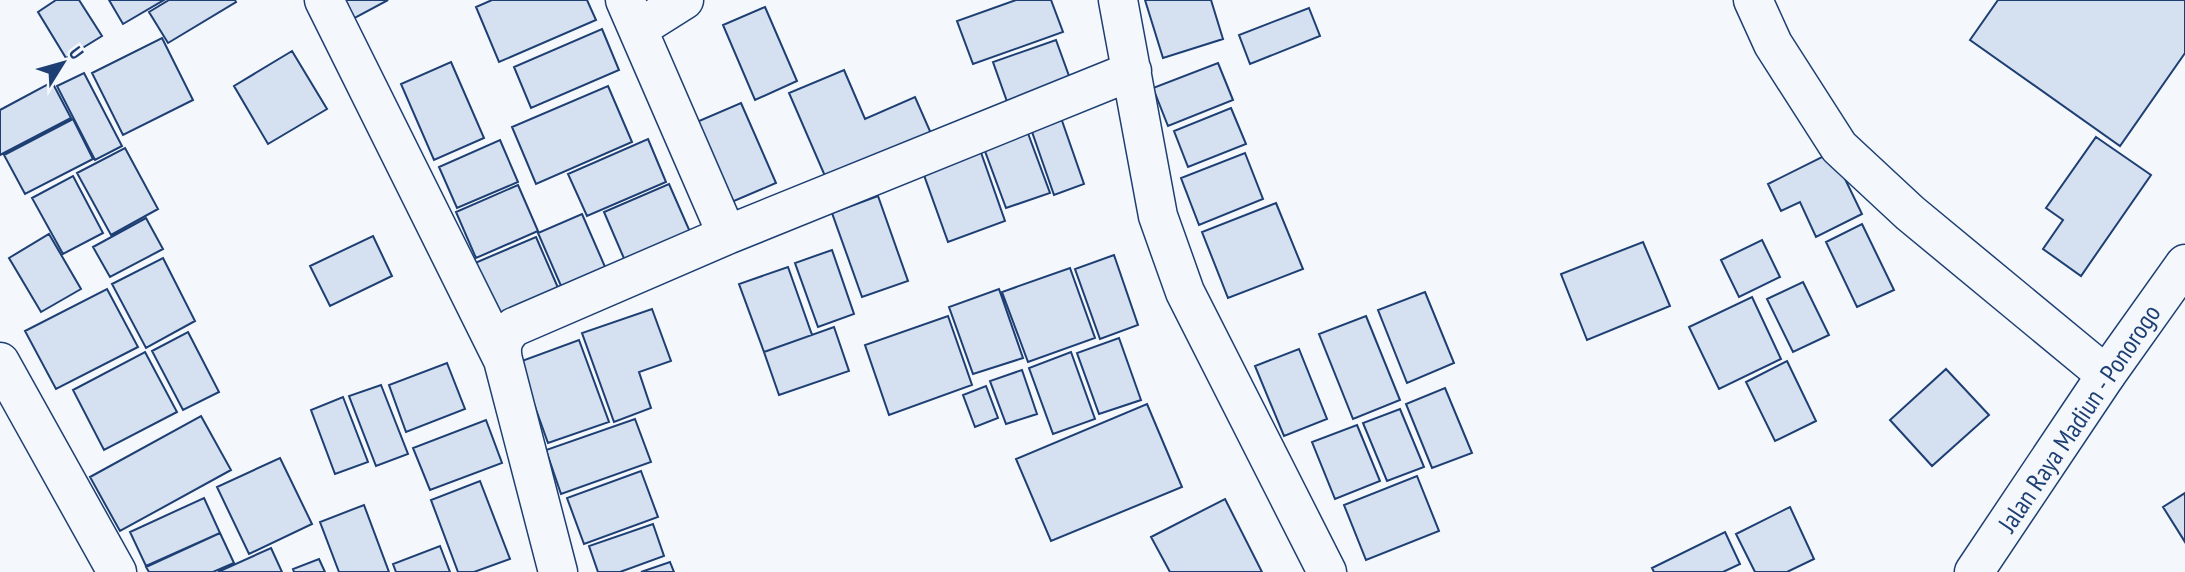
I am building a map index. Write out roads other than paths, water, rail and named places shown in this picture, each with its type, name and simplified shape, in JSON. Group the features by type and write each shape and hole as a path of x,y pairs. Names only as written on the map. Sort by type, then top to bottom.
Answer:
{"main road":[{"path":"324,0 503,360"},
{"path":"684,0 632,14 727,235"},
{"path":"1118,0 1158,216 1185,292 1327,572"},
{"path":"1753,0 1773,44 1839,147 1910,213 2106,375"},
{"path":"558,572 503,360 502,342 514,327 727,235 1132,71"},
{"name":"Jalan Raya Madiun - Ponorogo","path":"1974,572 2106,375 2185,264"},
{"path":"0,362 117,572"}]}
